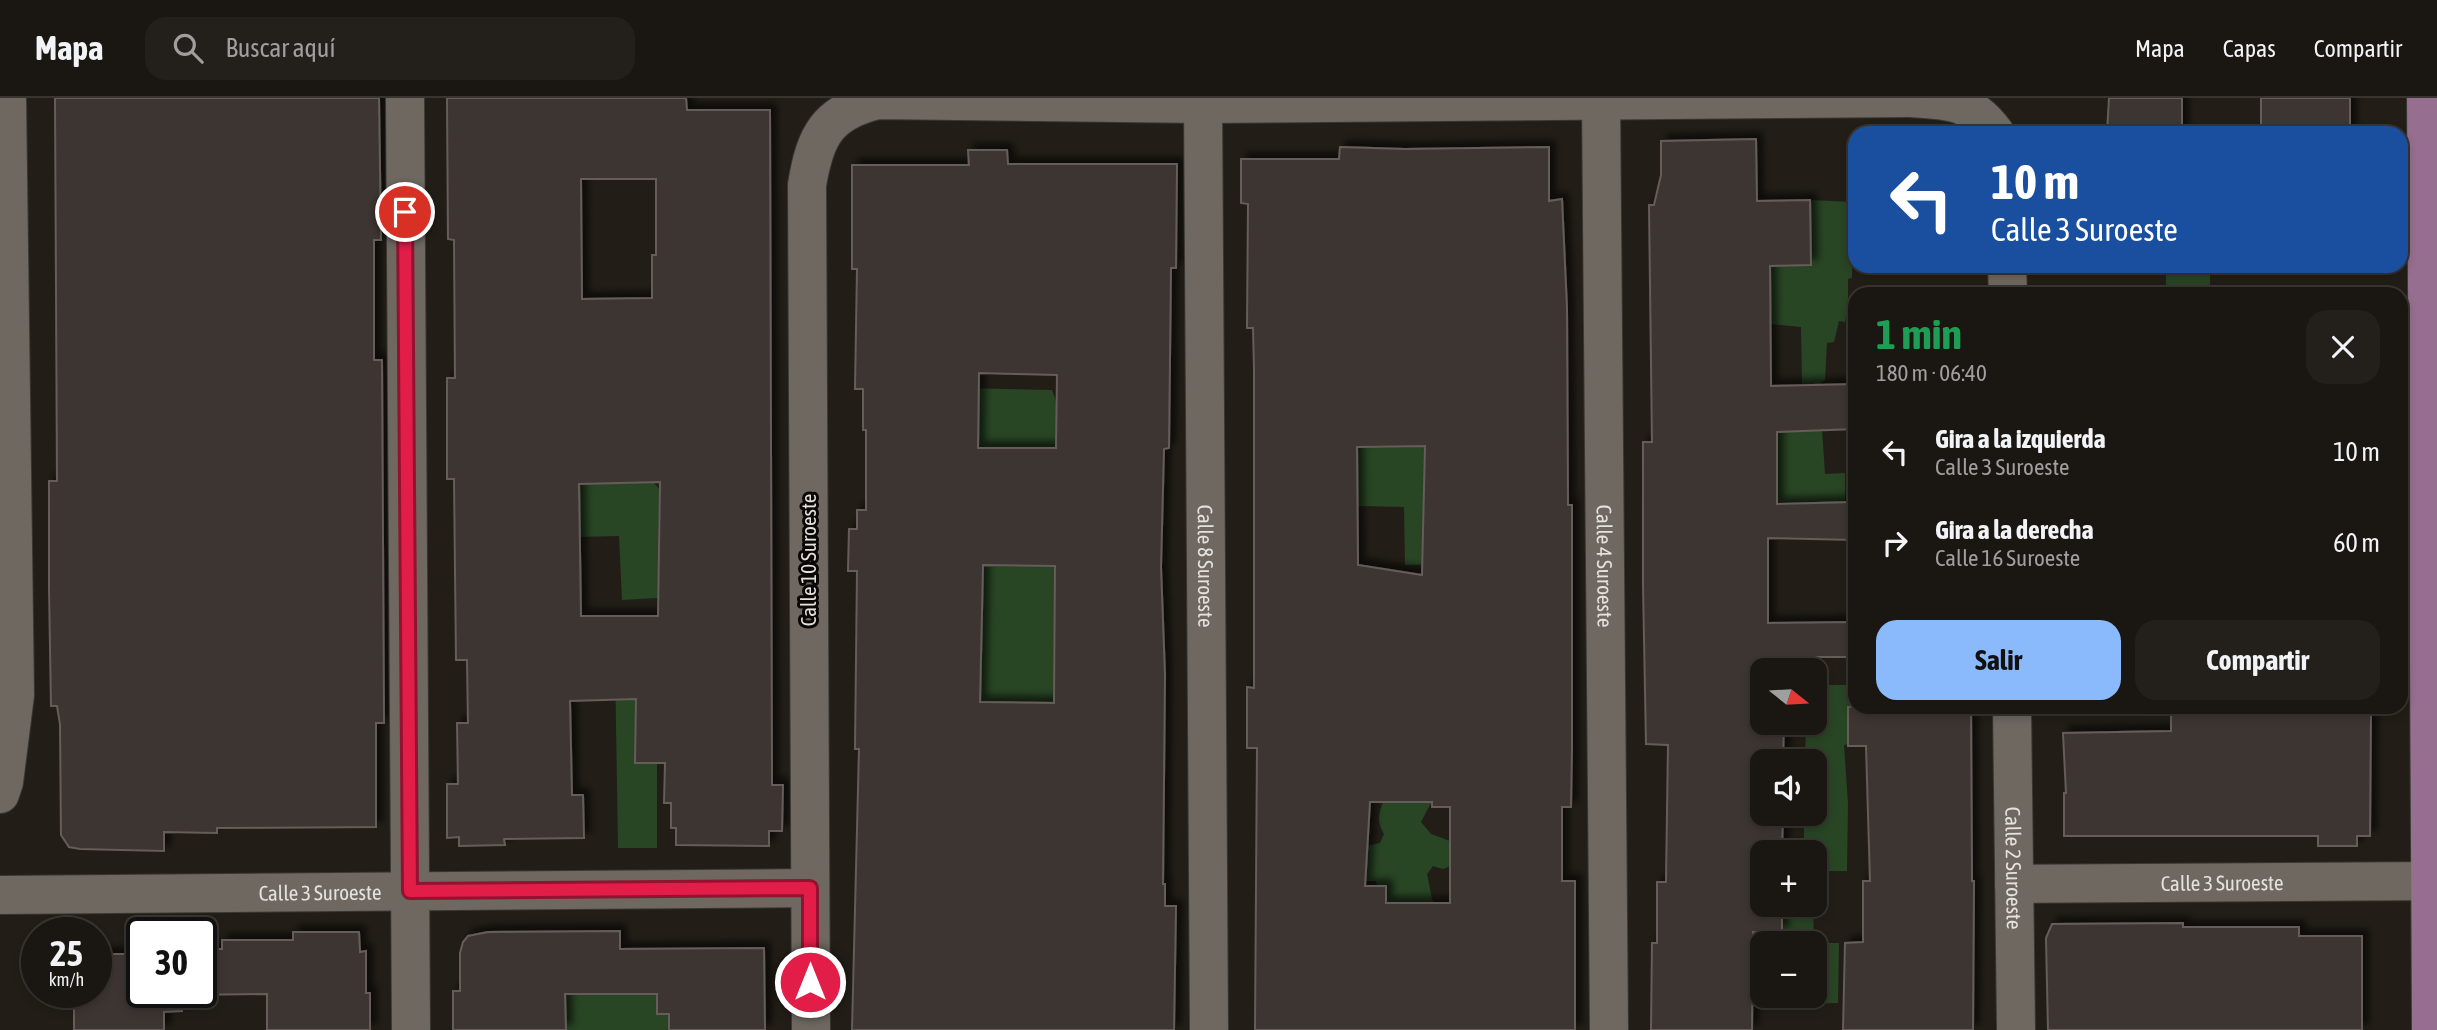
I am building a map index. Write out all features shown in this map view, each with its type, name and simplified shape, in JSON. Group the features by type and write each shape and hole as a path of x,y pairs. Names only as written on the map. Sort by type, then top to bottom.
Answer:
{"main road":[{"path":"2426,98 2434,881 2431,1030"}],"street":[{"path":"0,794 4,782 15,695 7,98"},
{"path":"405,98 411,1030"},
{"path":"1203,104 1404,100 1909,98 1944,100 1965,105 1983,117 1990,126"},
{"name":"Calle 10 Suroeste","path":"811,1030 807,185 811,158 820,138 834,121 853,106 878,100 1203,104"},
{"name":"Calle 4 Suroeste","path":"1601,100 1609,1030"},
{"name":"Calle 8 Suroeste","path":"1203,104 1209,1030"},
{"name":"Calle 2 Suroeste","path":"2012,714 2016,1030"},
{"name":"Calle 3 Suroeste","path":"2014,884 2434,881"},
{"name":"Calle 3 Suroeste","path":"0,895 810,888"}],"green space":[{"path":"1810,200 1848,202 1848,273 1852,273 1852,278 1848,279 1848,306 1845,322 1839,321 1834,342 1827,343 1825,380 1819,384 1825,474 1845,473 1845,503 1777,502 1776,421 1771,421 1771,384 1802,385 1801,327 1770,324 1769,266 1811,265"},
{"path":"2166,273 2210,273 2210,287 2166,287"},
{"path":"959,388 1052,390 1057,404 1056,447 1044,448 1023,532 1023,566 1066,567 1055,628 1054,703 1006,701 1004,732 980,731 982,630 957,630"},
{"path":"1357,446 1432,446 1443,505 1424,506 1423,525 1443,564 1405,565 1404,507 1358,506"},
{"path":"579,479 622,483 653,482 659,489 658,598 622,600 619,536 580,537"},
{"path":"645,658 635,739 635,762 657,763 657,848 618,848 615,663"},
{"path":"1827,685 1848,685 1848,714 1856,714 1860,743 1844,745 1848,804 1847,871 1827,871 1827,840 1804,840 1804,826 1827,826 1827,749 1805,749 1806,735 1827,735"},
{"path":"1412,787 1433,799 1421,822 1431,834 1450,841 1450,866 1443,869 1433,866 1427,874 1432,899 1437,907 1386,903 1386,886 1377,886 1376,881 1359,881 1365,846 1380,843 1384,834 1379,818 1383,802 1412,802"},
{"path":"1782,917 1813,917 1814,931 1781,931"},
{"path":"1827,943 1839,943 1838,1003 1827,1003"},
{"path":"657,992 657,1014 669,1014 669,1030 566,1030 565,994"}],"building":[{"path":"55,98 379,98 381,240 374,240 374,360 382,360 384,723 376,723 376,827 217,828 217,833 164,832 164,851 80,849 69,847 61,835 60,724 57,706 51,706 49,588 49,481 57,481"},
{"path":"447,98 686,98 687,110 770,110 772,785 783,785 782,831 769,831 769,846 676,845 676,828 671,828 671,803 664,803 665,763 635,763 636,699 570,701 572,795 583,795 584,838 504,839 505,845 459,846 459,837 447,838 447,784 458,784 457,723 468,723 467,660 456,660 454,479 447,479 447,378 455,378 454,240 448,239","holes":["581,179 656,179 656,255 652,255 652,298 582,299","660,482 658,616 581,616 579,484"]},
{"path":"2109,98 2182,98 2182,126 2107,126"},
{"path":"2261,98 2350,98 2350,126 2261,126"},
{"path":"1756,139 1757,201 1810,200 1811,265 1770,266 1771,386 1848,384 1848,429 1777,432 1777,504 1848,502 1848,540 1768,538 1768,623 1848,622 1848,657 1750,658 1750,735 1784,735 1783,749 1750,749 1750,826 1783,826 1782,840 1750,840 1750,917 1782,917 1782,931 1750,931 1752,1030 1651,1030 1652,943 1657,943 1657,882 1666,882 1668,745 1646,744 1643,442 1652,442 1649,205 1654,205 1661,175 1661,141"},
{"path":"1340,147 1549,147 1549,201 1562,199 1567,308 1568,505 1572,505 1572,747 1571,807 1562,807 1562,881 1575,881 1575,1030 1255,1030 1257,748 1247,748 1247,687 1254,688 1254,369 1253,328 1247,328 1248,204 1241,203 1241,159 1339,159","holes":["1425,446 1422,575 1358,565 1357,447","1370,802 1432,802 1432,807 1450,807 1450,903 1386,903 1386,886 1365,886"]},
{"path":"968,150 1007,150 1008,164 1177,164 1176,268 1171,268 1169,448 1164,449 1161,567 1165,675 1163,884 1165,906 1176,906 1174,1030 852,1030 859,749 855,749 857,571 848,571 849,529 857,529 857,510 866,510 866,430 863,430 863,389 855,389 857,269 852,269 852,165 969,165","holes":["979,373 1057,375 1056,448 978,448","983,565 1055,566 1054,703 980,702"]},
{"path":"1848,714 1971,714 1973,1030 1843,1030 1845,943 1863,942 1863,881 1870,881 1866,746 1848,746"},
{"path":"2171,714 2371,714 2370,836 2357,836 2357,846 2318,846 2318,836 2064,836 2066,793 2063,733 2171,731"},
{"path":"2183,923 2183,927 2299,927 2299,936 2362,936 2362,1030 2048,1030 2046,938 2052,924"},
{"path":"620,931 620,949 764,948 765,1030 669,1030 669,1014 657,1014 657,994 565,994 566,1030 453,1030 453,991 460,991 460,953 468,936 488,932"},
{"path":"293,932 359,932 360,952 366,951 366,993 370,993 370,1030 267,1030 267,994 217,995 217,949 222,949 222,940 293,940"},
{"path":"112,954 126,954 126,1008 182,1008 182,1011 164,1012 164,1030 74,1030 74,1008 112,1008"}],"route":[{"path":"405,212 410,891 810,888 810,982"}]}
